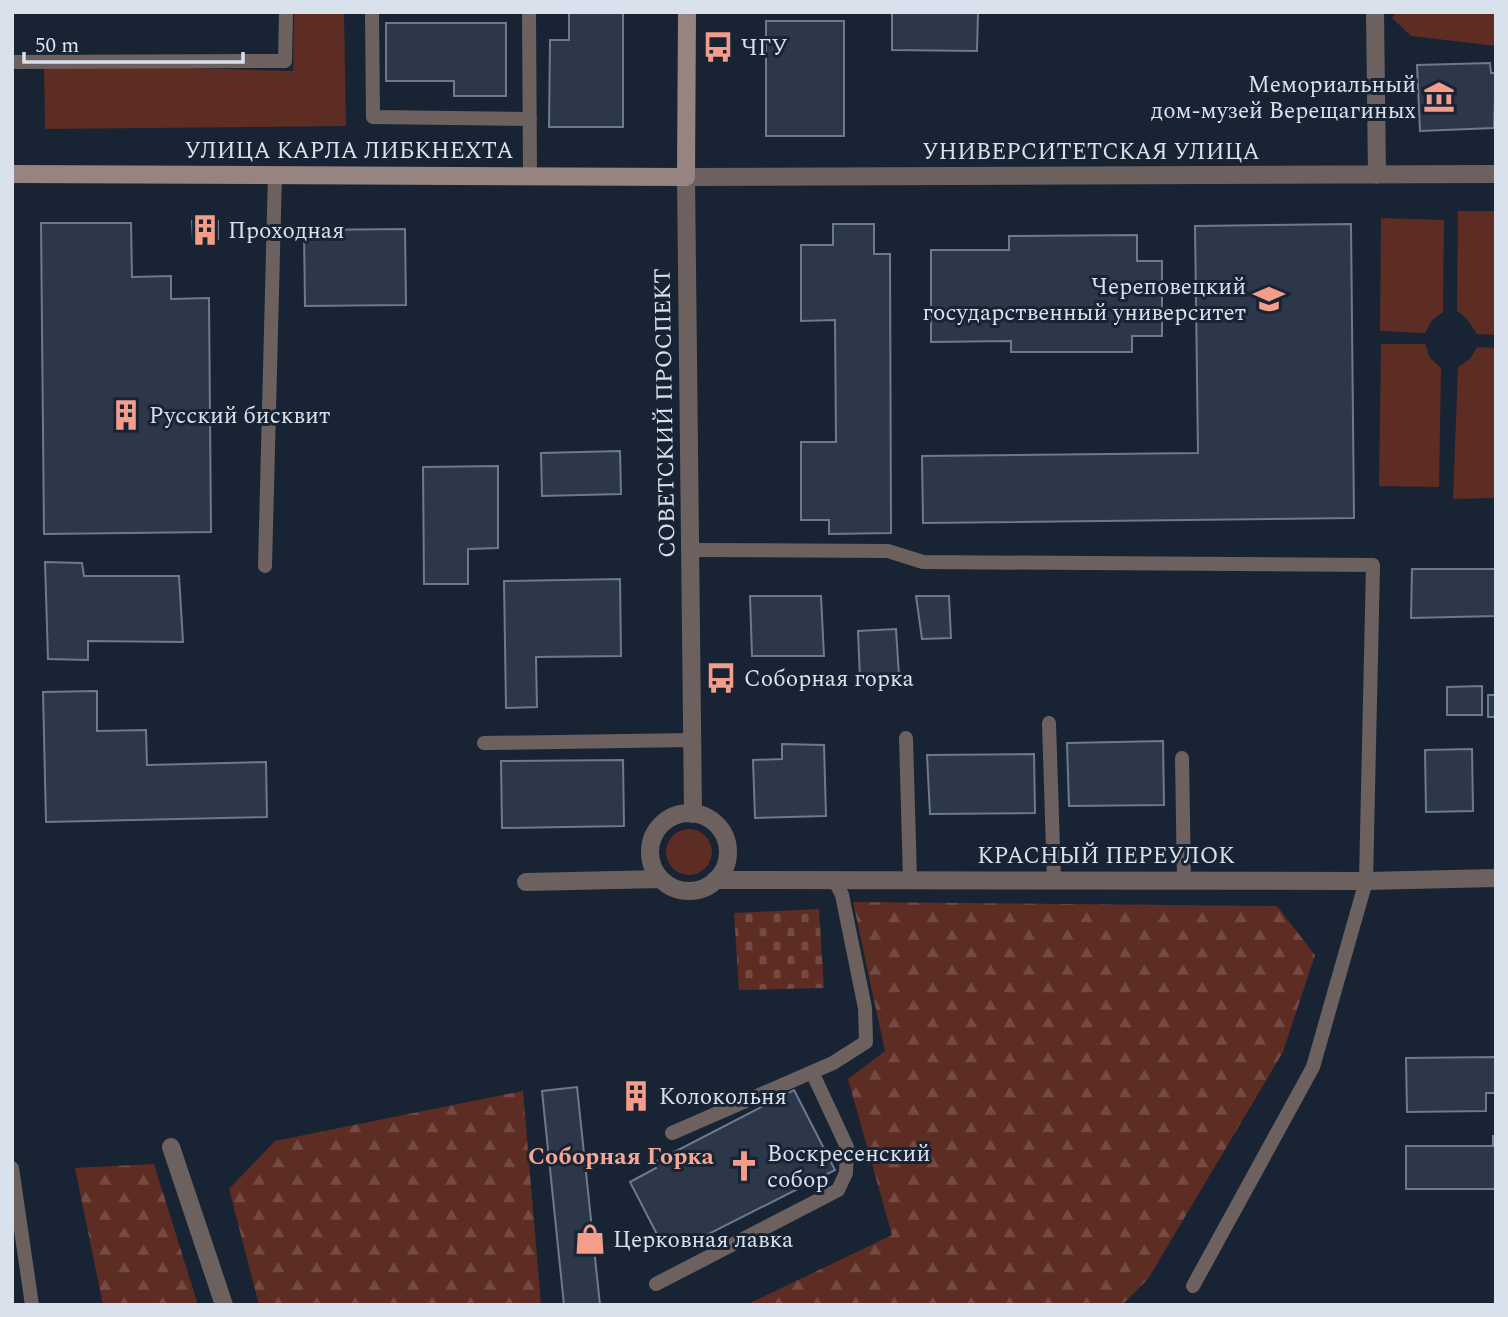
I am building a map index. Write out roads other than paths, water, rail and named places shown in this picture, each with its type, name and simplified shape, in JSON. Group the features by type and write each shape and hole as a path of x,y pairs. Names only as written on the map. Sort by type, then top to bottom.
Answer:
{"main road":[{"name":"СОВЕТСКИЙ ПРОСПЕКТ","path":"686,177 687,12"},
{"name":"УЛИЦА КАРЛА ЛИБКНЕХТА","path":"12,174 686,177"}],"street":[{"path":"1376,12 1377,175"},
{"name":"УНИВЕРСИТЕТСКАЯ УЛИЦА","path":"686,177 1496,174"},
{"name":"СОВЕТСКИЙ ПРОСПЕКТ","path":"686,177 693,814"},
{"path":"685,813 693,814 703,815 718,825 726,840 728,857 722,873 715,880 693,891 675,889 661,880 652,864 650,847 656,831 669,818 685,813"},
{"name":"КРАСНЫЙ ПЕРЕУЛОК","path":"715,880 1366,881 1496,878"},
{"path":"526,882 661,880"},
{"path":"171,1147 224,1305"}],"lane":[{"path":"12,62 285,61 286,12"},
{"path":"372,12 373,117 530,119"},
{"path":"529,12 530,175"},
{"path":"265,566 275,174"},
{"path":"690,550 888,551 923,562 1373,565 1366,881 1313,1067 1193,1286"},
{"path":"1049,723 1054,880"},
{"path":"906,738 910,879"},
{"path":"484,743 692,740"},
{"path":"1182,758 1184,880"},
{"path":"671,1133 812,1072 853,1052 866,1042 860,982 842,895 834,879"},
{"path":"656,1284 838,1189 846,1173 847,1147 812,1072"},
{"path":"12,1168 32,1305"}],"place":[{"name":"ЧГУ","path":"718,47"},
{"name":"Мемориальный дом-музей Верещагиных","path":"1439,97"},
{"name":"Проходная","path":"205,230"},
{"name":"Череповецкий государственный университет","path":"1269,299"},
{"name":"Русский бисквит","path":"126,415"},
{"name":"Соборная горка","path":"721,678"},
{"name":"Колокольня","path":"636,1096"},
{"name":"Воскресенский собор","path":"744,1166"},
{"name":"Церковная лавка","path":"590,1239"}],"district":[{"name":"Соборная Горка","path":"621,1156"}]}
